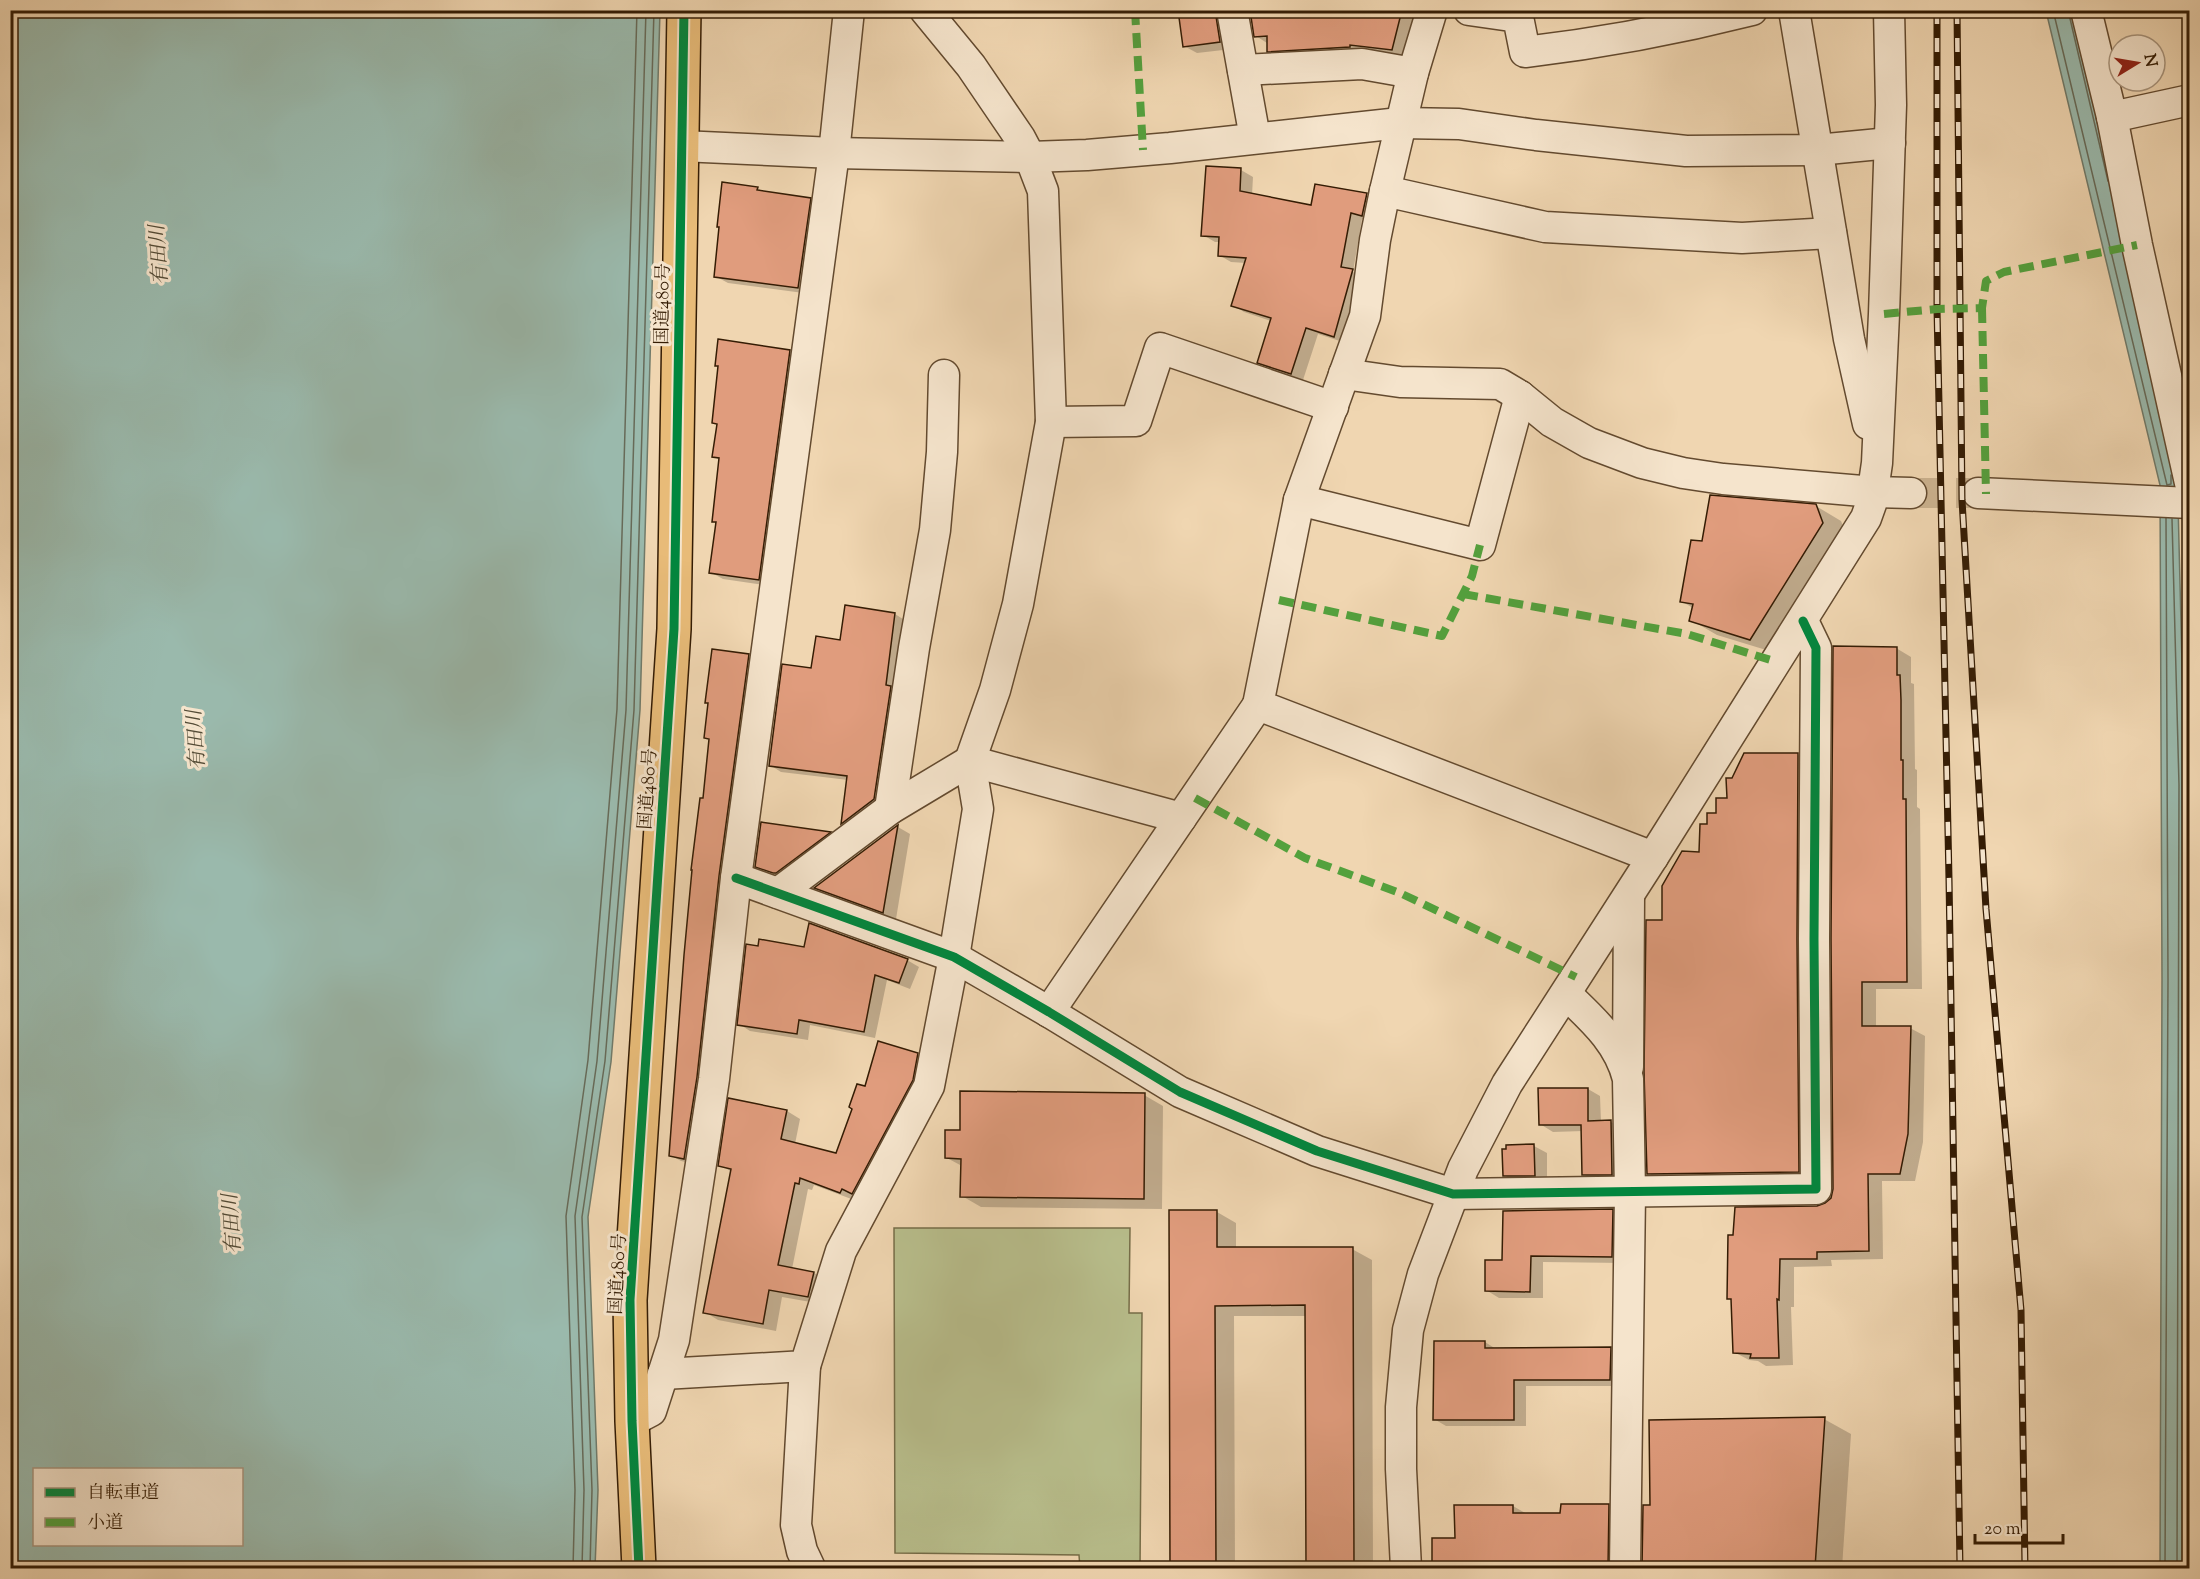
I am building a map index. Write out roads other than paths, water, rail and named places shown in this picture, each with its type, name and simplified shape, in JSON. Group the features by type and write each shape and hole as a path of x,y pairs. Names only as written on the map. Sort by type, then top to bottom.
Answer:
{"highway":[{"name":"国道480号","path":"639,1569 632,1421 630,1300 674,629 684,10"}],"street":[{"path":"632,1421 651,1411 674,1340 714,1079 736,878 834,153 849,10"},
{"path":"810,1569 802,1551 796,1525 805,1365 841,1251 929,1086 954,957 978,809 970,761 995,690 1018,604 1051,422 1043,191 1020,138 971,66 925,10"},
{"path":"1232,10 1255,138"},
{"path":"1049,1012 1258,705 1299,500 1365,316 1375,240 1385,191 1400,123 1432,10"},
{"path":"1469,10 1518,17 1525,52 1589,44 1683,27 1752,10"},
{"path":"1794,10 1875,478"},
{"path":"1406,1569 1401,1469 1401,1407 1408,1330 1423,1274 1453,1194 1483,1128 1507,1084 1629,896 1866,518 1875,478 1890,143 1889,10"},
{"path":"2086,10 2112,117 2137,245 2190,483"},
{"path":"1243,70 1362,63 1413,73"},
{"path":"2112,117 2190,100"},
{"path":"681,146 834,153 1030,157 1121,152 1400,123 1459,124 1536,135 1686,151 1817,150 1890,143"},
{"path":"1385,191 1545,227 1742,238 1831,233"},
{"path":"1051,422 1136,421 1160,348 1333,407"},
{"path":"1344,374 1400,382 1500,384 1520,396 1552,422 1589,443 1642,462 1683,473 1723,479 1875,478 1911,493"},
{"path":"890,809 914,648 935,530 942,452 944,375"},
{"path":"1299,500 1480,545 1520,396"},
{"path":"1978,493 2190,503"},
{"path":"736,878 954,957 1180,1092 1317,1151 1453,1194 1816,1189 1814,939 1816,648 1803,621"},
{"path":"1258,705 1653,857"},
{"path":"778,893 890,809 970,761 1180,818"},
{"path":"1625,1569 1630,1193 1629,896"},
{"path":"1566,994 1611,1041 1625,1066 1628,1079"},
{"path":"663,1374 805,1365"}],"water":[{"name":"有田川","path":"11,10 660,11 640,710 611,1062 588,1217 598,1490 595,1568 11,1568"},
{"path":"2046,11 2074,11 2177,463 2185,784 2183,1568 2160,1568 2162,979 2160,485"}],"tunnel":[{"path":"1911,493 1978,493"}],"railway":[{"path":"1937,10 1937,309 1960,1568"},
{"path":"1957,10 1962,500 1986,909 2021,1310 2025,1568"}]}
